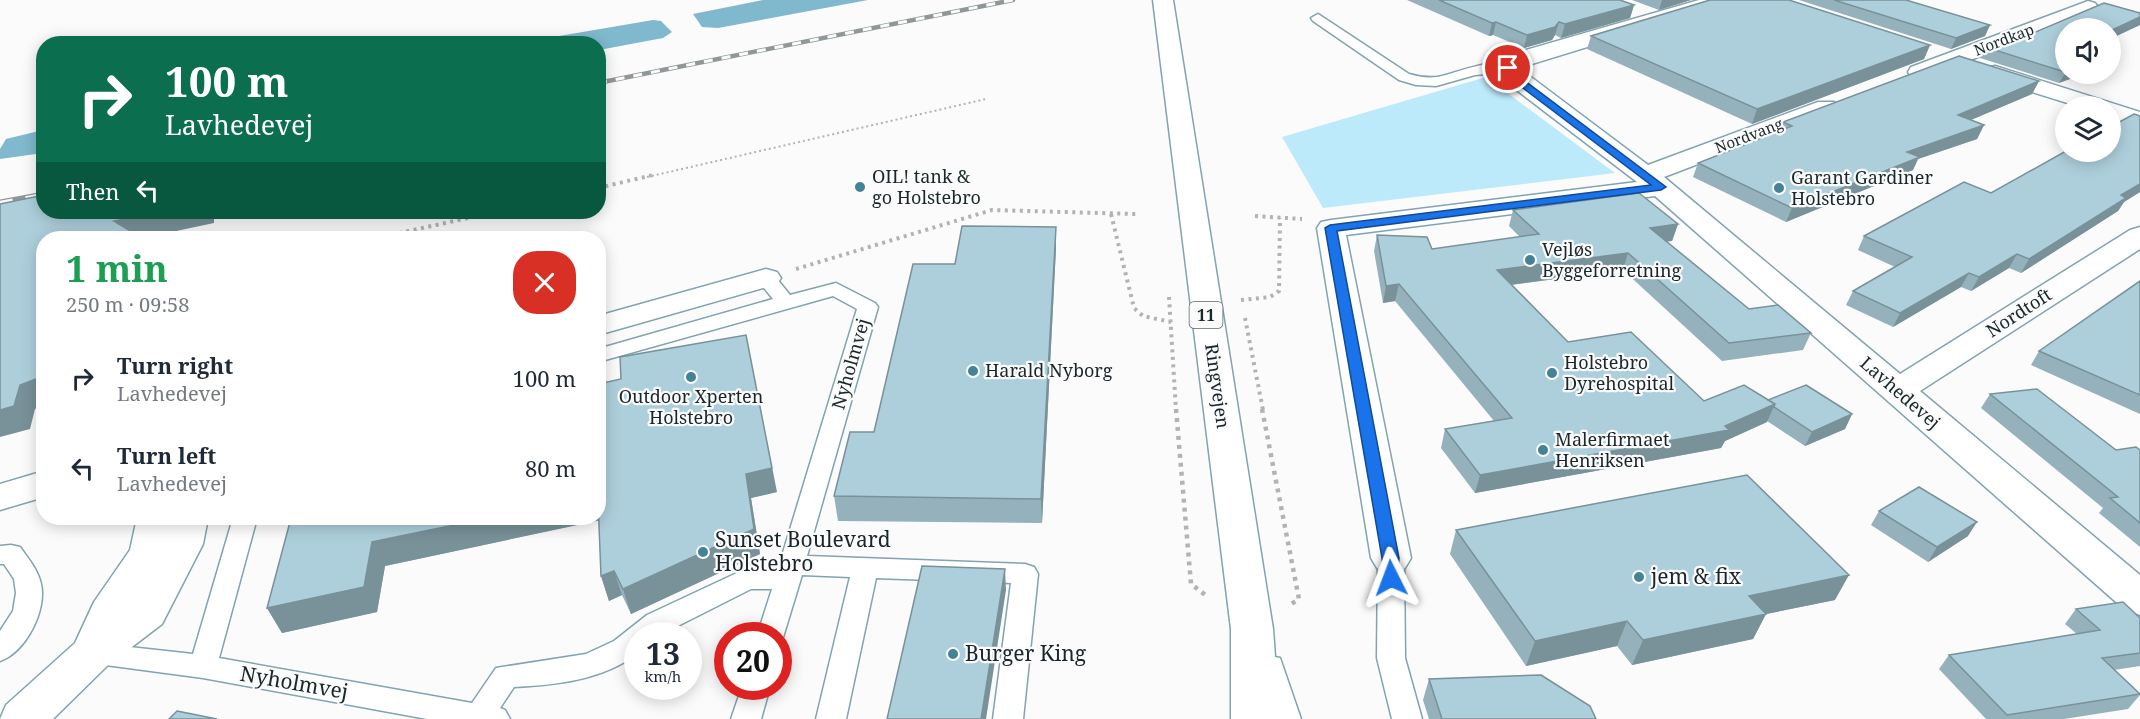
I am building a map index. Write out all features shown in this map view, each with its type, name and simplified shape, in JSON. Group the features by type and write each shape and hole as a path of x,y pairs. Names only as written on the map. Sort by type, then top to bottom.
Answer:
{"street":[{"name":"Ringvejen","path":"1163,0 1252,629 1254,719"},
{"path":"1510,64 1720,0"},
{"path":"1628,8 1660,19"},
{"name":"Nordkap","path":"1953,59 2088,8"},
{"name":"Nordkap","path":"1919,48 2068,96"},
{"path":"1898,80 1953,59"},
{"name":"Lavhedevej","path":"1510,64 1514,77 1653,181 2140,599"},
{"name":"Nordvang","path":"1653,181 1843,100"},
{"path":"2121,114 2140,120"},
{"path":"1391,558 1330,228 1653,181"},
{"name":"Nordtoft","path":"1897,391 2140,236"},
{"path":"606,324 766,278"},
{"path":"0,496 36,486"},
{"path":"92,654 109,614 150,553 155,525"},
{"path":"22,719 92,654 147,612 183,544 187,525"},
{"name":"Ringvejen","path":"1252,629 1278,719"}],"lane":[{"path":"1318,18 1404,77 1416,82 1430,84 1510,64"},
{"path":"606,355 785,302 766,278"},
{"name":"Nyholmvej","path":"775,622 868,307 836,289 785,302"},
{"path":"203,667 243,525"},
{"path":"0,555 11,554 28,581 29,607 10,639 0,650"},
{"path":"1391,558 1390,658 1407,719"},
{"path":"831,719 866,568"},
{"path":"657,622 748,579 790,572 866,568 1025,574 1008,719"},
{"path":"487,718 506,676 551,675 594,664 624,649"},
{"name":"Nyholmvej","path":"92,654 203,667 487,718"},
{"path":"746,719 752,700"}],"path":[{"path":"606,186 986,99"},
{"path":"766,278 992,210 1136,214"},
{"path":"1111,214 1134,308 1143,316 1171,322"},
{"path":"1255,216 1311,219 1330,228"},
{"path":"1241,300 1270,297 1279,291 1280,218"},
{"path":"409,231 463,219"}],"shaded area":[{"path":"763,0 868,0 718,28 702,27 693,14"},
{"path":"653,20 661,21 672,32 663,38 606,49 606,36 559,36"},
{"path":"1486,77 1615,173 1323,208 1282,137"},
{"path":"36,132 36,154 0,159 0,149 6,139"}],"building":[{"path":"1439,0 1620,0 1634,5 1565,24 1559,22 1555,27 1527,35"},
{"path":"1710,0 1789,0 1930,45 1757,109 1591,36"},
{"path":"1834,0 1906,0 1990,25 1956,38"},
{"path":"2104,3 2140,13 2140,17 2121,26 2121,18 2069,18"},
{"path":"2055,24 2055,69 1985,47 2019,34 2026,36"},
{"path":"1959,56 2039,81 1958,115 1984,125 1907,152 1920,157 1792,208 1698,163 1792,126 1783,122"},
{"path":"2134,114 2140,116 2140,184 2121,195 2126,198 2029,259 2017,254 1979,277 1969,273 1900,313 1853,291 1912,257 1864,236 1964,182 1991,193 2055,157 2055,162 2121,162 2121,121"},
{"path":"1639,193 1678,224 1650,228 1749,309 1778,305 1811,333 1729,343 1628,253 1497,270 1568,342 1631,332 1704,401 1744,385 1775,404 1725,426 1729,430 1480,475 1445,429 1512,418 1399,284 1386,286 1377,235 1427,237 1432,249 1539,234 1513,210"},
{"path":"36,197 36,219 124,219 114,221 130,231 36,231 36,379 20,385 14,406 0,410 0,204"},
{"name":"Harald Nyborg","path":"962,226 1056,227 1041,499 834,496 850,432 874,432 913,264 955,264"},
{"path":"2140,281 2140,395 2039,351"},
{"path":"746,335 772,468 746,474 754,529 623,589 614,571 601,576 599,525 606,525 606,382 621,379 620,357"},
{"path":"1806,385 1852,414 1812,432 1774,407 1775,404 1768,400"},
{"path":"2037,389 2116,450 2136,447 2140,450 2140,523 2110,498 2118,497 1990,394"},
{"name":"jem & fix","path":"1747,475 1849,575 1749,596 1766,614 1643,640 1627,621 1535,641 1456,530"},
{"path":"1919,487 1977,522 1937,547 1879,511"},
{"path":"289,525 454,525 372,542 364,587 267,608"},
{"name":"Burger King","path":"922,566 1005,569 981,719 887,719"},
{"path":"2123,602 2140,618 2140,653 2102,658 2140,694 2007,715 1949,655 2100,630 2076,609"},
{"path":"1541,675 1590,706 1596,719 1442,719 1429,679"},
{"path":"177,711 217,719 169,719"}],"railway":[{"path":"606,81 1013,0"},
{"path":"0,203 36,196"}],"place":[{"name":"OIL! tank & go Holstebro","path":"860,187"},
{"name":"Garant Gardiner Holstebro","path":"1779,188"},
{"name":"Vejløs Byggeforretning","path":"1530,260"},
{"name":"Harald Nyborg","path":"973,371"},
{"name":"Holstebro Dyrehospital","path":"1552,373"},
{"name":"Outdoor Xperten Holstebro","path":"691,377"},
{"name":"Malerfirmaet Henriksen","path":"1543,450"},
{"name":"Sunset Boulevard Holstebro","path":"703,552"},
{"name":"jem & fix","path":"1639,577"},
{"name":"Burger King","path":"953,654"}],"route":[{"path":"1391,578 1391,558 1330,228 1661,187 1514,77 1508,68"}]}
